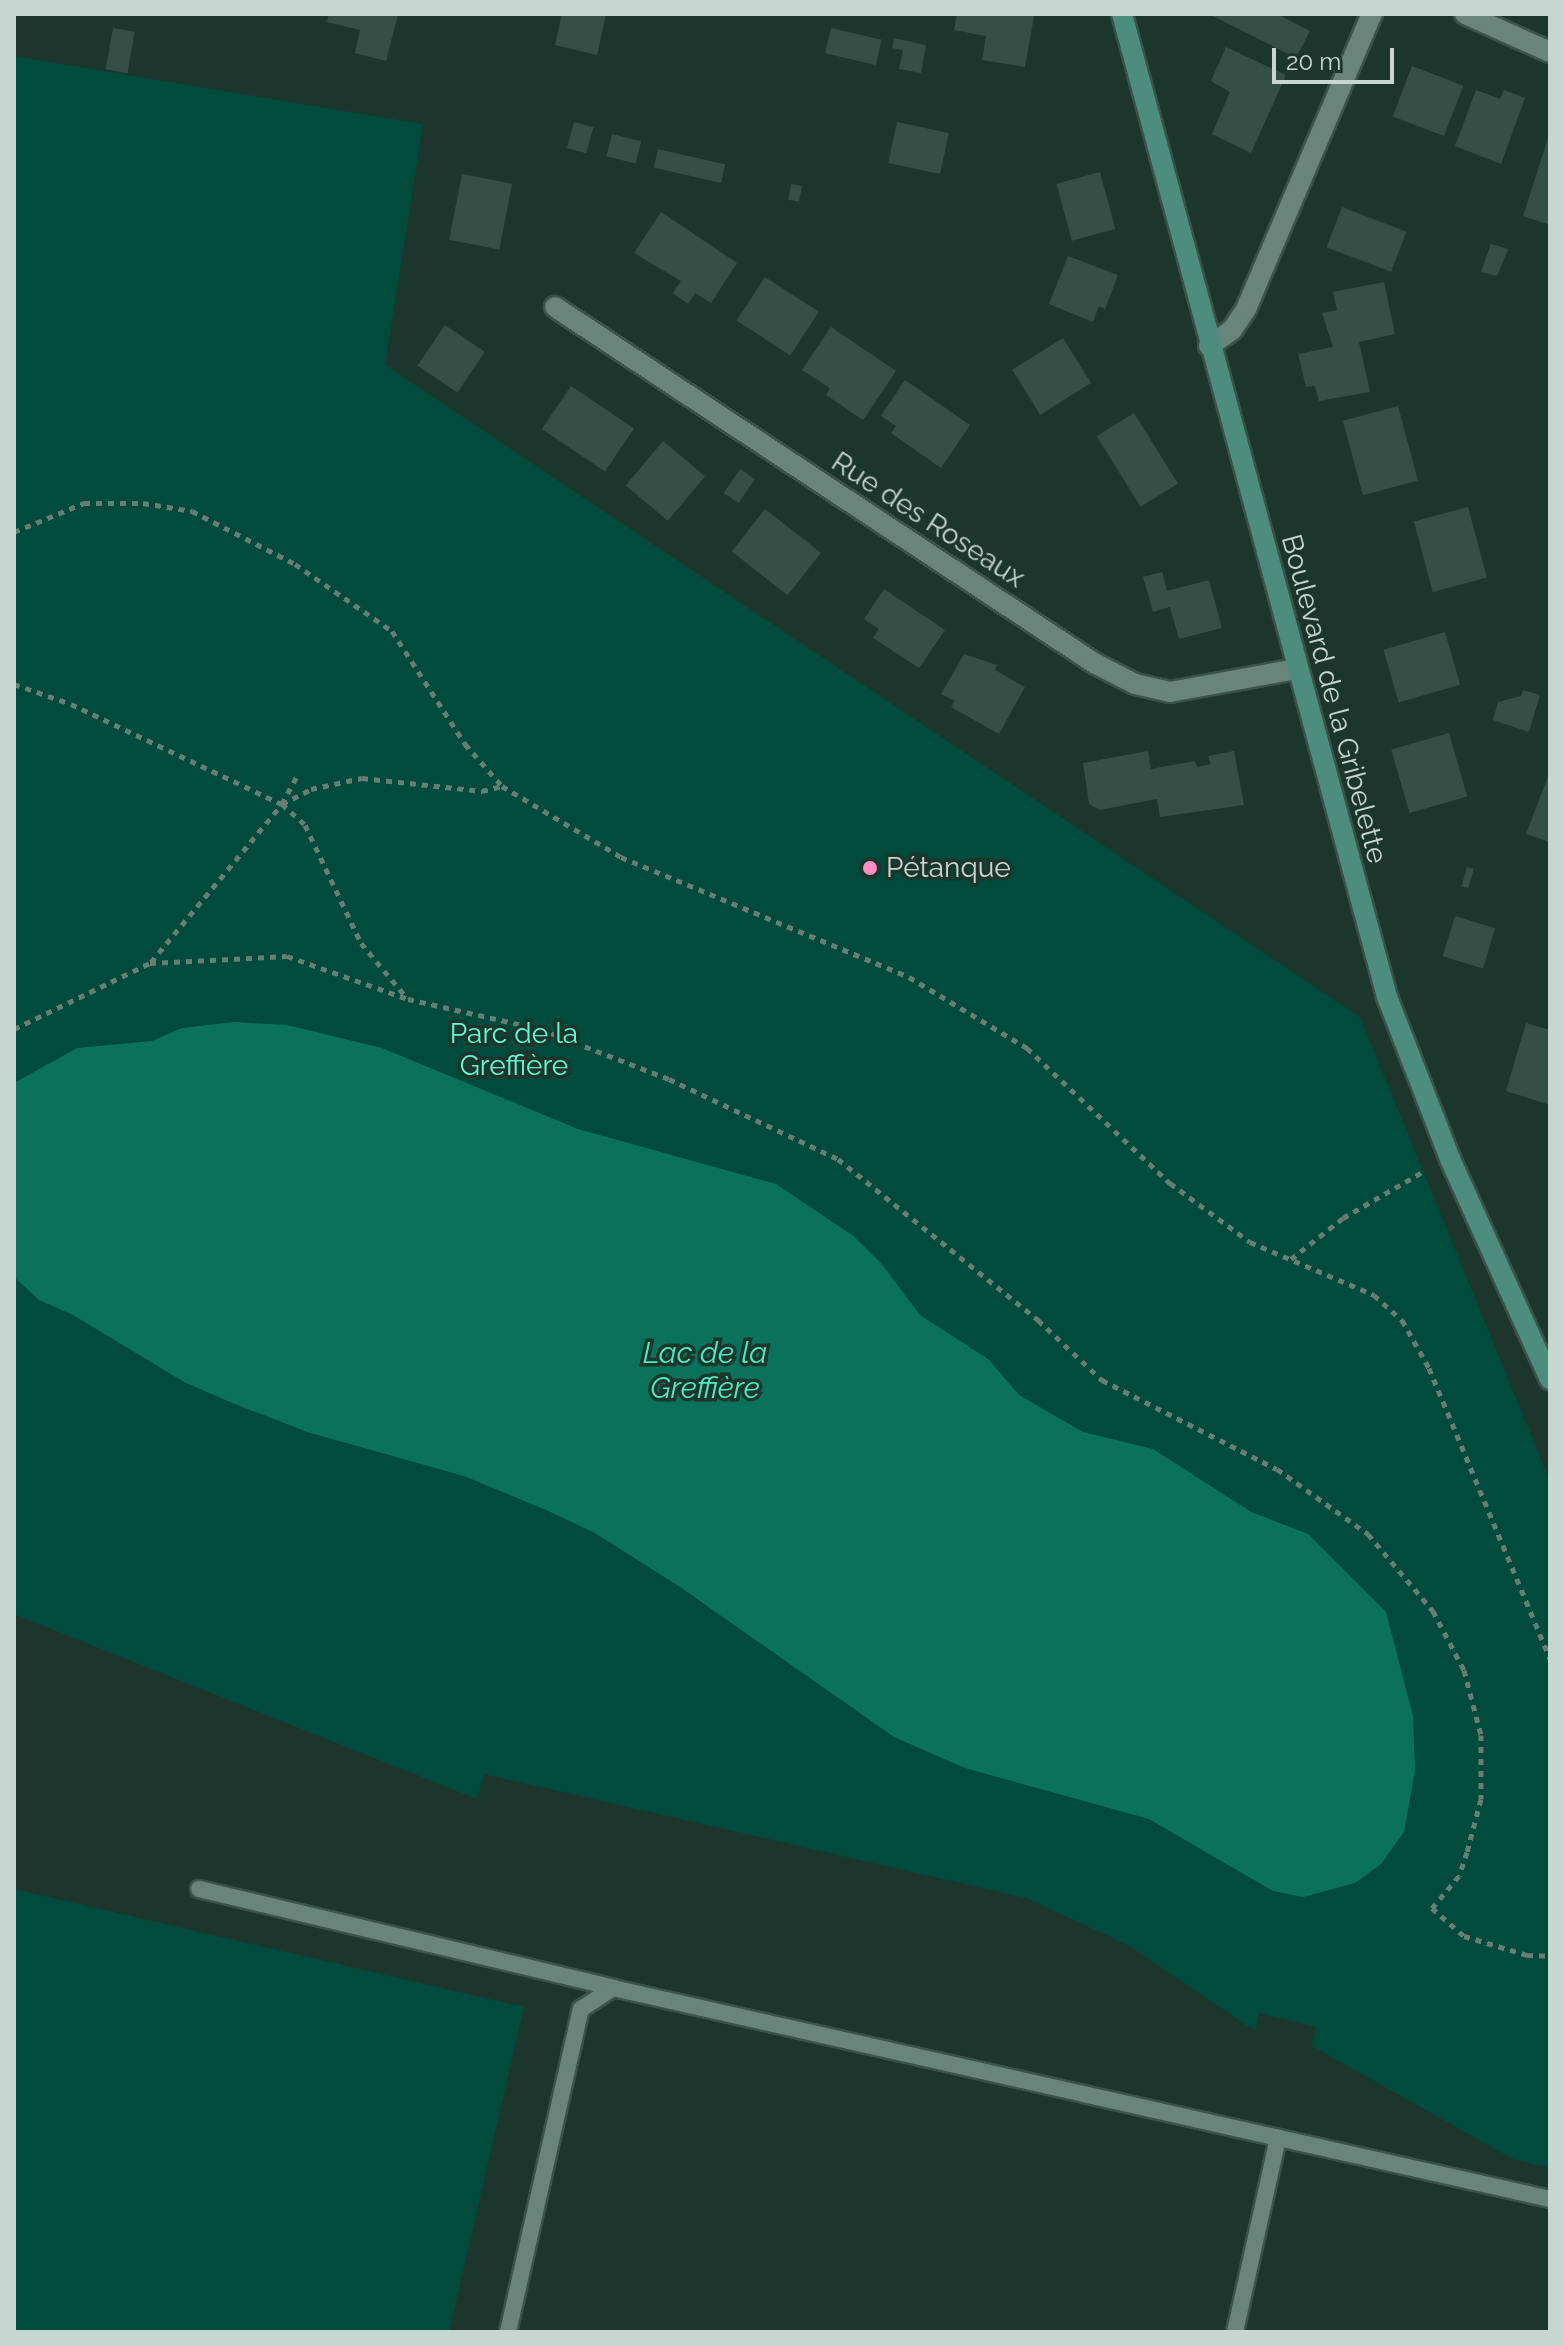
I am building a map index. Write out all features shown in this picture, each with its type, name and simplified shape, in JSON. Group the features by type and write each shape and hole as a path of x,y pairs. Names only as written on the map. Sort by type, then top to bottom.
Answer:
{"main road":[{"name":"Boulevard de la Gribelette","path":"1122,14 1209,346 1387,997 1450,1159 1550,1379"}],"street":[{"path":"1209,346 1232,330 1246,309 1372,14"},
{"path":"1465,14 1550,52"},
{"name":"Rue des Roseaux","path":"555,307 1094,663 1135,684 1170,692 1297,669"}],"lane":[{"path":"199,1889 613,1988 1550,2199"},
{"path":"508,2332 581,2009 613,1988"},
{"path":"1235,2332 1278,2138"}],"path":[{"path":"14,532 84,503 143,503 192,511 295,564 392,631 465,744 502,786 621,857 909,977 1027,1048 1170,1183 1250,1242 1374,1295 1402,1320 1429,1368 1550,1659"},
{"path":"14,684 71,704 282,804 305,825 361,943 408,999"},
{"path":"150,963 282,804 298,774"},
{"path":"282,804 311,789 362,778 482,791 502,786"},
{"path":"14,1029 150,963 287,956 408,999 540,1029 669,1079 838,1159 1038,1320 1102,1380 1277,1469 1368,1534 1433,1611 1464,1670 1481,1735 1481,1799 1467,1852 1459,1876 1432,1908 1464,1936 1527,1955 1550,1956"},
{"path":"1291,1259 1343,1218 1450,1159"}],"green space":[{"name":"Parc de la Greffière","path":"14,56 423,124 385,365 1360,1017 1550,1481 1550,2168 1513,2159 1312,2046 1316,2027 1259,2013 1255,2031 1128,1945 1026,1898 484,1774 477,1799 14,1614"},
{"path":"14,1889 524,2007 449,2332 14,2332"}],"water":[{"name":"Lac de la Greffière","path":"234,1022 287,1025 382,1048 578,1129 776,1184 852,1235 880,1262 920,1315 988,1359 1019,1395 1083,1432 1153,1449 1251,1512 1308,1534 1386,1612 1413,1716 1415,1771 1404,1832 1381,1864 1355,1883 1303,1897 1273,1891 1149,1819 965,1768 894,1737 680,1587 595,1533 464,1476 307,1432 230,1402 184,1382 73,1315 39,1300 14,1277 14,1083 77,1048 152,1041 182,1028"}],"building":[{"path":"329,14 398,14 386,61 355,53 360,30 327,22"},
{"path":"562,14 606,14 597,55 555,45"},
{"path":"957,14 1034,16 1025,67 982,60 986,36 954,30"},
{"path":"1209,14 1277,14 1310,31 1296,58"},
{"path":"113,28 135,32 127,73 106,69"},
{"path":"831,28 882,40 876,65 825,53"},
{"path":"894,38 926,45 921,73 899,69 903,50 892,48"},
{"path":"1226,47 1286,75 1251,153 1212,134 1230,92 1211,81"},
{"path":"1412,66 1463,86 1444,136 1393,116"},
{"path":"1476,90 1500,99 1504,90 1525,98 1501,164 1455,146"},
{"path":"574,122 593,127 586,153 567,148"},
{"path":"897,122 949,133 940,174 888,163"},
{"path":"1550,132 1550,225 1523,216"},
{"path":"612,134 641,141 636,164 606,156"},
{"path":"658,149 725,165 721,183 654,168"},
{"path":"1100,172 1115,229 1072,241 1057,184"},
{"path":"462,174 512,184 499,250 449,240"},
{"path":"791,184 802,186 799,202 788,200"},
{"path":"1342,207 1406,232 1391,272 1327,247"},
{"path":"661,212 737,263 711,303 695,293 688,304 673,293 681,281 634,253"},
{"path":"1491,244 1508,249 1497,276 1481,272"},
{"path":"1068,256 1118,275 1105,309 1099,306 1093,322 1049,304"},
{"path":"765,277 819,312 790,355 737,321"},
{"path":"1384,282 1395,334 1359,342 1370,392 1319,401 1315,386 1306,387 1298,354 1333,347 1322,313 1337,310 1333,292"},
{"path":"445,325 485,352 457,392 418,366"},
{"path":"831,327 896,371 863,420 826,395 830,388 802,370"},
{"path":"1063,338 1091,383 1040,415 1012,370"},
{"path":"905,380 970,425 941,468 891,433 896,426 881,416"},
{"path":"571,386 634,428 605,472 542,429"},
{"path":"1398,406 1418,480 1363,495 1343,421"},
{"path":"1134,413 1178,483 1141,507 1097,436"},
{"path":"663,441 705,476 668,521 626,485"},
{"path":"740,469 755,479 739,503 724,493"},
{"path":"1468,507 1487,578 1433,592 1414,521"},
{"path":"765,509 821,553 788,595 732,552"},
{"path":"1162,572 1167,591 1209,580 1222,628 1179,639 1170,607 1153,612 1143,577"},
{"path":"884,589 945,630 919,668 873,638 879,629 864,619"},
{"path":"1445,632 1460,685 1399,703 1383,650"},
{"path":"964,654 997,665 995,670 1025,687 999,734 951,707 955,701 941,694"},
{"path":"1523,690 1540,695 1529,732 1493,720 1498,702 1521,696"},
{"path":"1449,733 1467,796 1410,813 1391,750"},
{"path":"1148,751 1151,769 1195,761 1197,767 1211,764 1208,756 1234,751 1244,805 1160,817 1157,799 1099,810 1089,804 1083,763"},
{"path":"1550,774 1550,842 1526,834"},
{"path":"1467,867 1474,869 1468,888 1461,886"},
{"path":"1455,916 1495,928 1483,968 1443,956"},
{"path":"1526,1023 1550,1030 1550,1105 1506,1091"}],"place":[{"name":"Pétanque","path":"870,868"}]}
